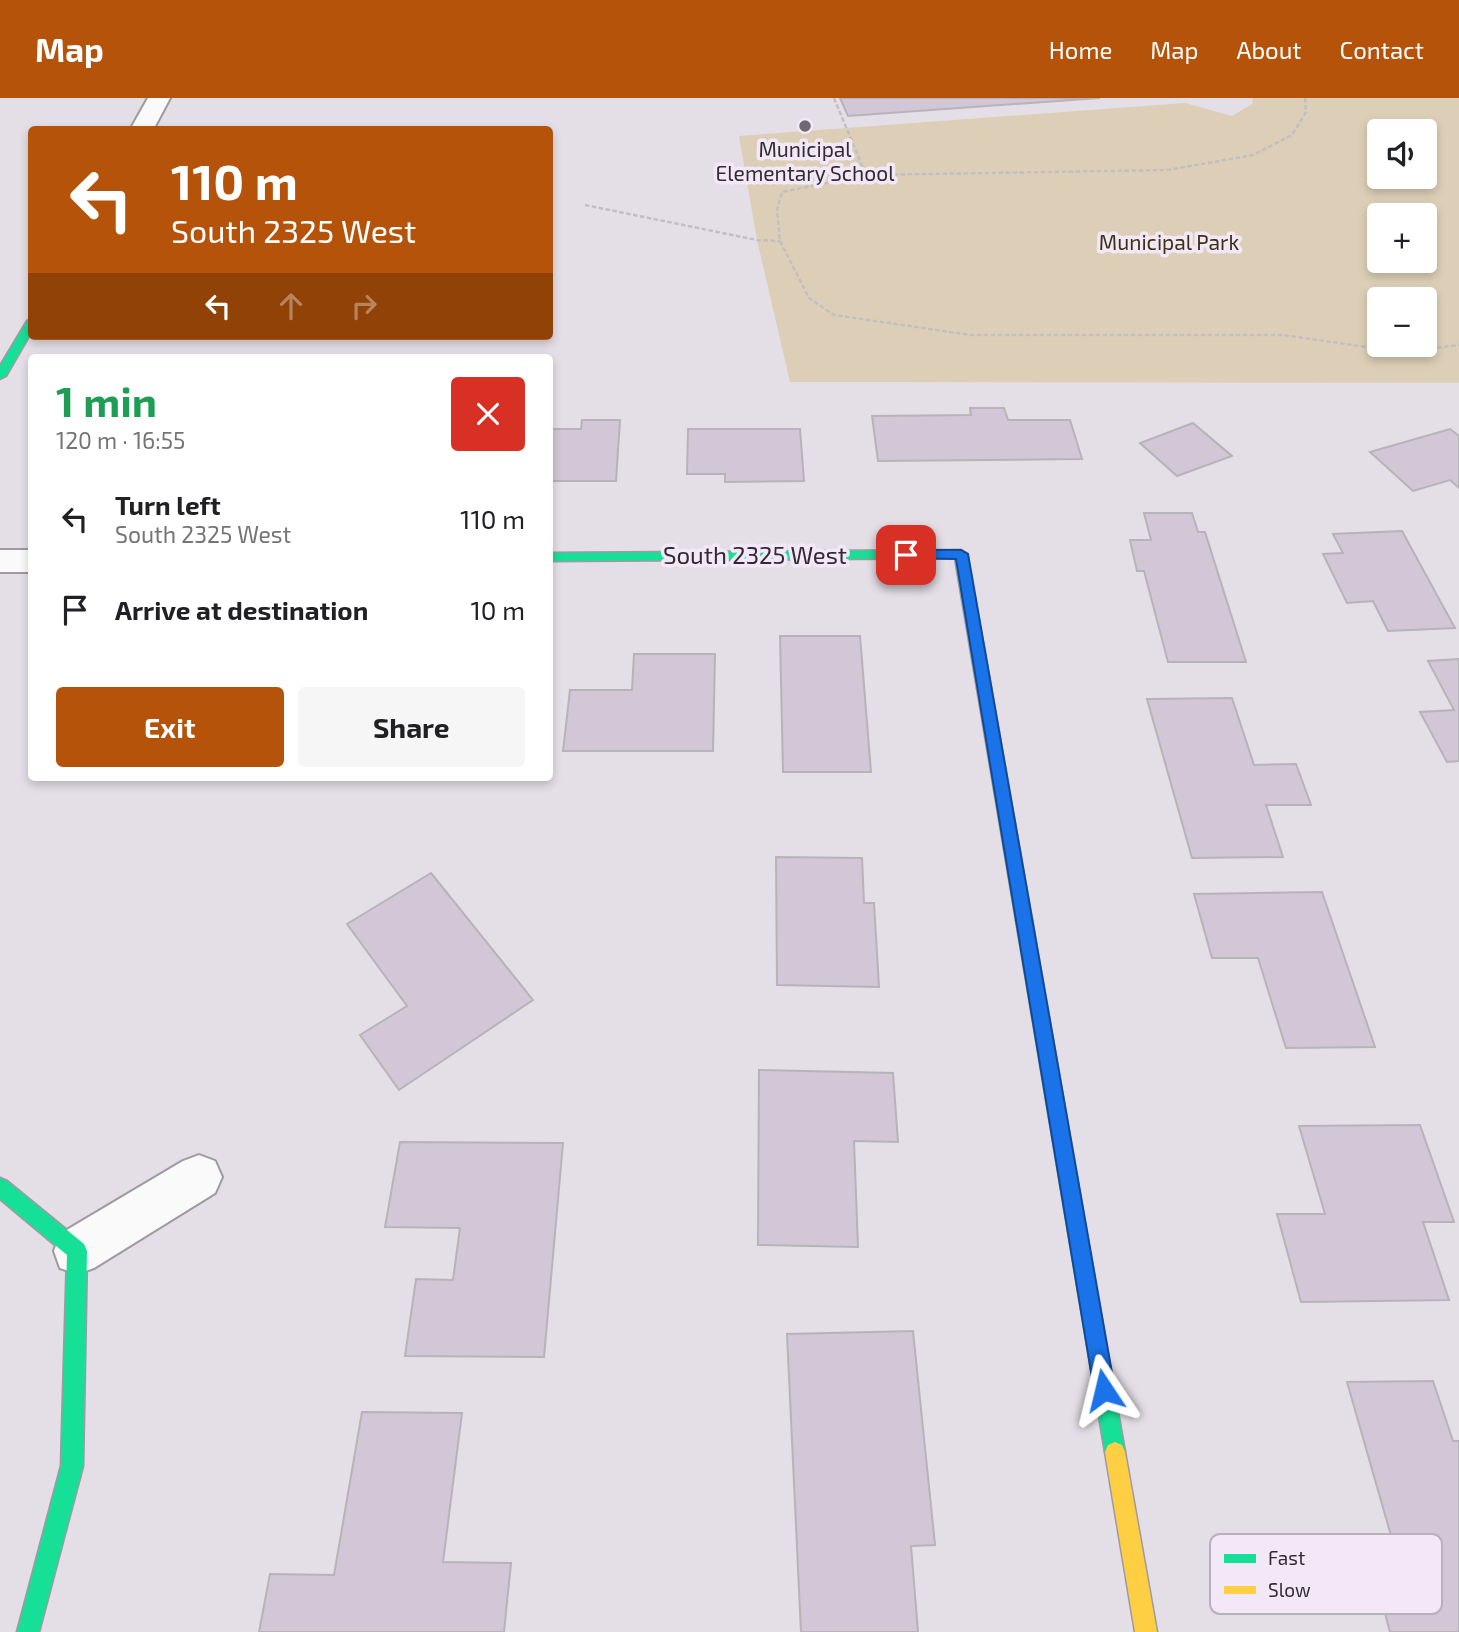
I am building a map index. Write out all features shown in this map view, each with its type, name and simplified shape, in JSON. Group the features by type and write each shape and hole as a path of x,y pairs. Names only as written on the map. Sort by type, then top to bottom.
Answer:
{"street":[{"path":"143,126 159,98"},
{"path":"0,376 28,328"},
{"name":"South 2325 West","path":"553,557 961,554 1146,1632"},
{"path":"0,561 28,561"},
{"path":"77,1251 199,1177"},
{"path":"0,1187 77,1251"},
{"path":"28,1632 72,1466 77,1251"}],"path":[{"path":"834,98 866,175"},
{"path":"1305,98 1307,112 1292,135 1253,155 1180,168 866,175 782,192 777,210 780,241 809,298 834,315 971,335 1283,335 1401,352 1459,345"},
{"path":"585,205 757,240 780,241"}],"green space":[{"name":"Municipal Park","path":"1253,98 1459,98 1459,383 790,382 757,240 739,136 1185,103 1232,116 1252,104"}],"building":[{"path":"840,98 1100,98 848,116"},
{"path":"970,408 1004,408 1008,420 1070,420 1082,459 878,461 872,416 971,415"},
{"path":"582,420 620,420 616,481 553,481 553,429 581,429"},
{"path":"1193,423 1232,456 1177,476 1140,443"},
{"path":"688,429 800,429 804,481 725,482 725,474 687,474"},
{"path":"1450,429 1459,436 1459,488 1450,480 1413,491 1370,452"},
{"path":"1144,513 1192,513 1198,532 1205,532 1246,662 1168,662 1144,571 1137,571 1130,540 1151,540"},
{"path":"1402,531 1455,628 1388,631 1373,601 1347,603 1323,554 1343,553 1333,534"},
{"path":"780,636 860,636 871,772 783,772"},
{"path":"634,654 715,654 713,751 563,751 570,690 632,690"},
{"path":"1459,659 1459,761 1447,762 1420,712 1454,710 1428,661"},
{"path":"1232,698 1254,765 1296,764 1311,805 1266,805 1283,857 1192,858 1147,699"},
{"path":"776,857 862,858 864,903 874,903 879,987 777,985"},
{"path":"431,873 533,1000 399,1090 360,1035 407,1006 347,924"},
{"path":"1322,892 1375,1047 1286,1048 1258,958 1212,958 1194,894"},
{"path":"759,1070 893,1073 898,1142 854,1141 858,1247 758,1245"},
{"path":"1420,1125 1454,1222 1423,1222 1449,1300 1301,1302 1277,1214 1325,1214 1299,1126"},
{"path":"400,1142 563,1143 544,1357 405,1356 416,1279 453,1280 460,1228 385,1227"},
{"path":"913,1331 935,1545 911,1546 918,1632 801,1632 787,1334"},
{"path":"1433,1381 1453,1441 1459,1441 1459,1632 1390,1632 1385,1614 1442,1614 1442,1534 1391,1534 1347,1382"},
{"path":"362,1412 462,1413 443,1562 511,1563 504,1632 259,1632 270,1574 334,1575"}],"traffic: fast":[{"path":"0,376 28,328"},
{"path":"553,557 961,554 984,688"},
{"path":"1024,920 1115,1452"},
{"path":"0,1187 77,1251 72,1466 28,1632"}],"traffic: slow":[{"path":"984,688 1024,920"},
{"path":"1115,1452 1146,1632"}],"place":[{"name":"Municipal Elementary School","path":"805,126"}],"route":[{"path":"906,555 961,554 1104,1390"}]}
